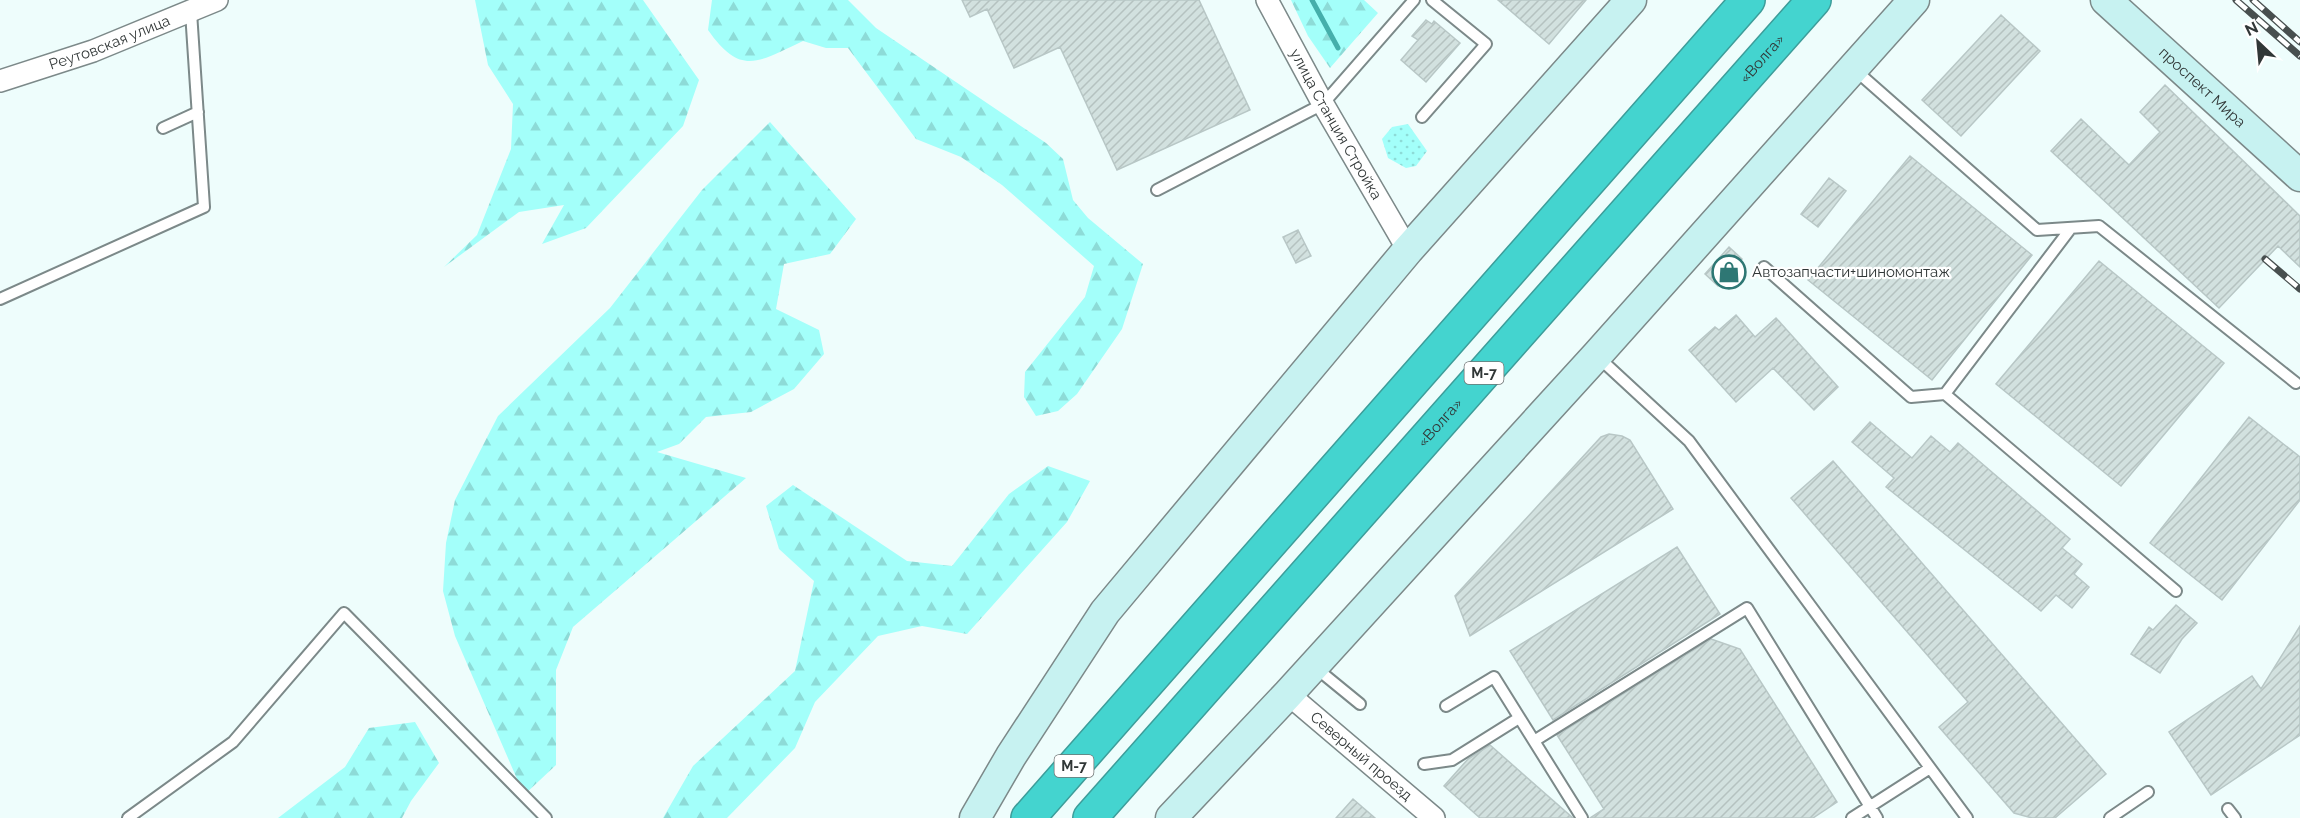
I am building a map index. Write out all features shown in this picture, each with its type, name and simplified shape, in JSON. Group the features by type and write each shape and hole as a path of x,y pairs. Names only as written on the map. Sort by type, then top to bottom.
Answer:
{"highway":[{"name":"М-7","path":"1028,818 1748,0"},
{"name":"«Волга»","path":"1090,818 1814,0"}],"street":[{"name":"Реутовская улица","path":"0,81 93,51 217,0"},
{"name":"улица Станция Стройка","path":"1267,0 1323,104 1408,250"},
{"path":"975,818 1011,756 1105,612 1408,250 1631,0"},
{"path":"1176,815 1597,356 1914,0"},
{"name":"проспект Мира","path":"2106,0 2300,177"},
{"name":"Северный проезд","path":"1288,694 1434,818"}],"lane":[{"path":"1157,190 1323,104 1414,0"},
{"path":"1422,117 1486,44 1432,0"},
{"path":"0,299 204,207 191,12"},
{"path":"1852,68 2037,230 2100,226 2296,383"},
{"path":"163,128 198,112"},
{"path":"1945,394 2071,228"},
{"path":"1764,267 1911,397 1945,394 2176,591"},
{"path":"1597,356 1689,441 1966,818"},
{"path":"1534,741 1747,608 1877,818"},
{"path":"128,818 233,742 344,613 546,818"},
{"path":"1314,666 1360,705"},
{"path":"1446,706 1494,676 1582,818"},
{"path":"1424,764 1452,760 1519,718"},
{"path":"1852,818 1930,768"},
{"path":"2110,818 2148,792"}],"green space":[{"path":"475,0 643,0 699,80 683,126 586,228 542,244 564,205 519,212 444,267 477,235 511,149 513,104 488,65"},
{"path":"712,0 848,0 876,28 1046,143 1063,159 1073,200 1088,218 1143,264 1122,329 1077,394 1058,411 1036,416 1024,397 1025,372 1085,297 1094,266 1002,185 961,157 916,139 848,48 826,48 803,41 762,59 741,60 720,45 708,30"},
{"path":"1291,0 1364,0 1378,13 1330,68 1308,36"},
{"path":"770,122 856,219 830,254 784,264 776,309 819,330 824,354 794,389 751,412 706,417 679,444 657,452 746,478 573,627 556,670 556,765 524,795 455,636 443,591 446,543 455,500 498,416 610,308 702,190"},
{"path":"1408,124 1427,151 1416,166 1406,168 1388,158 1382,139 1392,127"},
{"path":"1048,466 1090,481 1067,522 967,634 922,626 878,636 815,702 795,748 727,818 663,818 693,766 795,671 814,581 779,549 766,506 793,485 907,561 952,566 1009,494"},
{"path":"415,722 439,763 411,801 402,818 278,818 345,767 369,728"}],"building":[{"path":"962,0 1199,0 1250,110 1117,170 1060,47 1014,68 987,9 970,17"},
{"path":"1498,0 1586,0 1549,44"},
{"path":"2001,15 2040,51 1961,136 1922,100"},
{"path":"1426,20 1432,24 1434,21 1460,43 1426,82 1401,60 1418,40 1412,36"},
{"path":"2165,85 2300,216 2300,267 2278,246 2219,308 2051,151 2081,119 2129,165 2160,132 2140,112"},
{"path":"1910,156 2032,255 1932,380 1808,280"},
{"path":"1829,178 1846,191 1818,227 1801,214"},
{"path":"1298,230 1311,256 1296,263 1283,237"},
{"path":"1729,247 1742,259 1718,286 1705,274"},
{"path":"2099,261 2224,363 2121,486 1996,384"},
{"path":"1736,315 1755,337 1776,318 1838,387 1814,410 1773,368 1736,402 1689,350 1715,327 1719,330"},
{"path":"2249,417 2300,457 2300,500 2222,600 2150,543"},
{"path":"1870,422 1912,458 1931,436 1950,452 1958,443 2070,539 2062,548 2082,564 2074,574 2089,587 2072,608 2056,595 2041,611 1886,487 1894,478 1852,442"},
{"path":"1609,434 1630,440 1673,509 1470,636 1455,596 1601,437"},
{"path":"1833,461 2106,774 2055,818 2032,818 2014,813 1939,727 1968,702 1791,498"},
{"path":"1677,547 1720,614 1553,720 1510,651"},
{"path":"2176,605 2197,623 2182,639 2160,673 2131,654 2149,627 2153,630"},
{"path":"2300,626 2300,735 2211,795 2169,732 2252,676 2261,689"},
{"path":"1711,639 1740,649 1837,802 1813,818 1590,818 1604,809 1557,735"},
{"path":"1490,745 1573,818 1480,818 1444,786 1468,759"},
{"path":"1353,799 1375,818 1336,818"}],"waterway":[{"path":"1312,0 1338,48"}],"railway":[{"path":"2236,0 2300,56"},
{"path":"2253,0 2300,42"},
{"path":"2265,259 2300,289"}],"place":[{"name":"Автозапчасти+шиномонтаж","path":"1729,272"}]}
